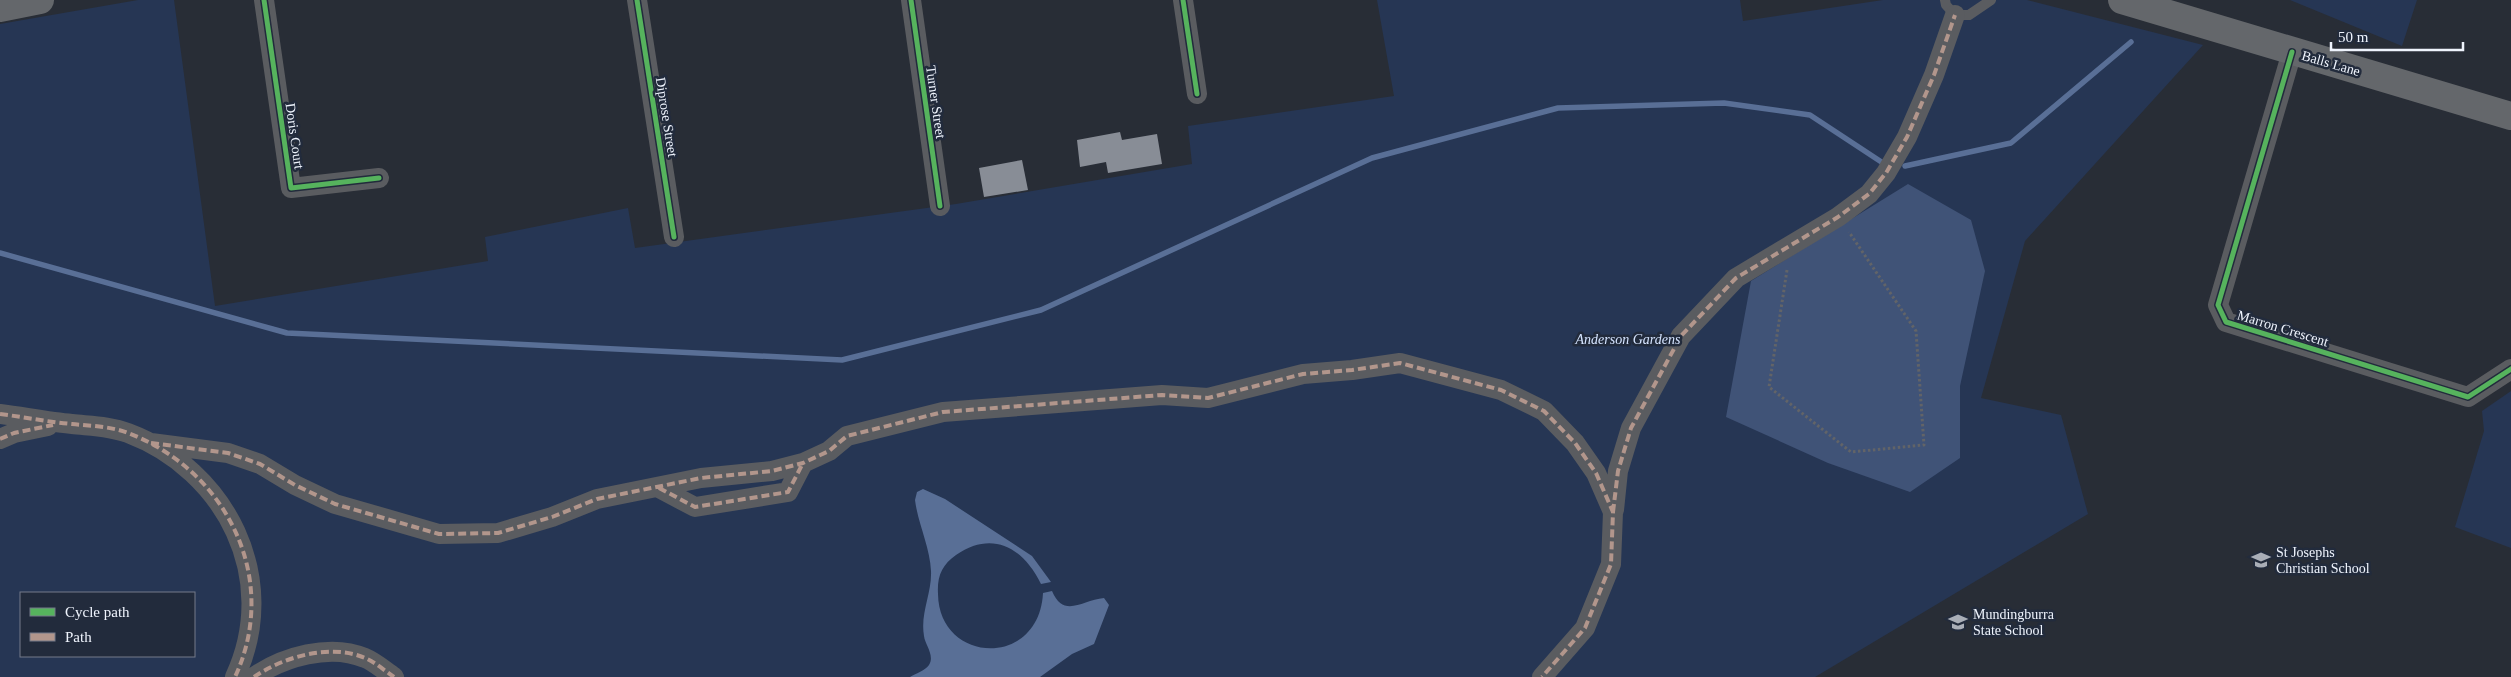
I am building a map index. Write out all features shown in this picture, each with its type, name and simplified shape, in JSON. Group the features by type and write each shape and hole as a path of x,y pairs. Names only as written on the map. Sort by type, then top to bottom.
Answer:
{"main road":[{"path":"0,8 40,0"},
{"name":"Balls Lane","path":"2122,0 2511,116"}],"street":[{"name":"Doris Court","path":"264,0 291,188 379,178"},
{"name":"Diprose Street","path":"637,0 674,237"},
{"name":"Turner Street","path":"910,0 940,206"},
{"path":"1183,0 1197,94"},
{"path":"1542,677 1585,628 1611,564 1613,512 1618,472 1631,428 1681,336 1736,278 1838,217 1869,194 1890,167 1921,107 1950,7"},
{"name":"Marron Crescent","path":"2292,52 2218,304 2226,322 2468,397 2511,369"},
{"path":"151,443 228,453 260,464 295,485 335,504 439,534 498,533 552,517 597,498 659,488 701,478 772,472 803,463 829,451 846,436 943,412 1162,395 1208,398 1303,374 1352,370 1400,363 1501,390 1544,411 1575,443 1596,473 1613,512"},
{"path":"0,414 116,430 151,443 183,462 209,488 230,519 244,553 251,589 250,626 241,663 234,677"},
{"path":"0,439 42,426 71,424"},
{"path":"659,488 695,507 788,492 803,463"},
{"path":"254,677 289,658 335,651 365,658 394,677"}],"lane":[{"path":"1950,7 1969,15 1990,0"}],"path":[{"path":"1790,245 1769,387 1851,452 1924,445 1916,331 1838,217"}],"green space":[{"name":"Anderson Gardens","path":"138,0 174,0 215,306 488,261 485,237 628,208 635,248 956,204 1192,164 1188,126 1394,96 1377,0 1740,0 1743,21 1883,0 2027,0 2203,45 2025,241 1981,398 2061,415 2088,514 1815,677 0,677 0,24"},
{"path":"2290,0 2417,0 2402,46"},
{"path":"2511,391 2511,548 2455,527 2484,431 2482,411"}],"shaded area":[{"path":"1908,184 1971,220 1985,271 1960,386 1960,458 1910,492 1828,463 1726,417 1751,281"},
{"path":"923,489 945,499 1032,556 1051,582 1041,584 1025,560 1005,546 994,543 969,548 956,555 947,563 941,572 938,582 938,594 943,617 954,634 971,644 989,648 1008,645 1025,635 1037,618 1043,593 1052,591 1062,604 1068,606 1104,598 1109,605 1094,644 1072,654 1040,677 910,677 928,667 931,661 923,628 931,571 915,500 917,492"}],"building":[{"path":"1120,132 1122,140 1157,134 1162,164 1108,173 1106,162 1080,167 1077,140"},
{"path":"1022,160 1028,190 984,197 979,168"}],"waterway":[{"path":"1905,166 2011,143 2131,42"},
{"path":"0,253 287,333 842,360 1041,310 1372,158 1558,108 1724,103 1810,115 1886,165"}],"marked path":[{"path":"1613,512 1618,471 1631,428 1681,336 1736,278 1838,217 1869,194 1886,173 1907,137 1934,75 1955,15"},
{"path":"151,443 228,453 260,464 295,485 335,504 439,534 498,533 552,517 597,499 701,478 772,471 803,463 829,451 847,436 943,412 1162,395 1208,398 1303,374 1352,370 1400,363 1501,390 1544,411 1575,443 1596,473 1613,512 1611,564 1585,628 1542,677"},
{"path":"0,414 107,428 128,433 163,450 193,473 217,500 236,532 247,566 251,602 248,640 235,677"},
{"path":"0,439 14,433 53,425"},
{"path":"659,488 695,507 788,492 803,463"},
{"path":"254,677 279,663 307,654 322,652 337,652 365,658 394,677"}],"cycle path":[{"path":"264,0 291,188 379,178"},
{"path":"637,0 674,237"},
{"path":"911,0 940,206"},
{"path":"1183,0 1197,94"},
{"path":"2292,52 2218,305 2226,322 2468,397 2511,369"}],"place":[{"name":"St Josephs Christian School","path":"2261,560"},
{"name":"Mundingburra State School","path":"1958,622"}]}
